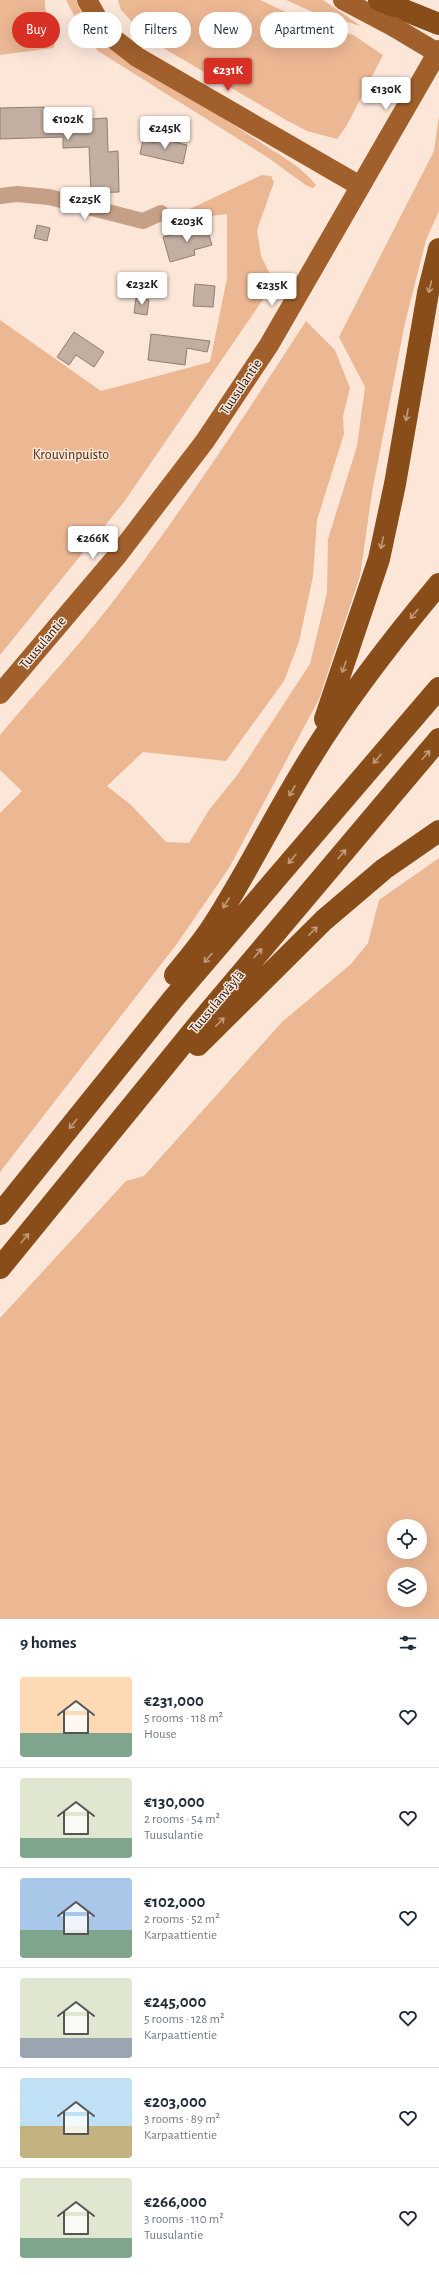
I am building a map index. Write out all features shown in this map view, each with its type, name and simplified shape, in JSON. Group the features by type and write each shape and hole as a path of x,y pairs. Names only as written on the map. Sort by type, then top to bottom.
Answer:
{"highway":[{"path":"379,0 399,18 439,24"},
{"path":"311,757 334,694 379,559 395,484 428,293 439,249"},
{"path":"93,1099 170,982 212,928 252,862 311,757 353,693 390,643 439,584"},
{"path":"0,1214 178,993 439,688"},
{"name":"Tuusulanväylä","path":"0,1268 202,1020 439,739"},
{"path":"114,1129 324,920 384,869 439,818"},
{"path":"384,869 439,831"}],"main road":[{"path":"87,0 106,32 137,57 360,186"},
{"path":"343,0 399,18 439,54"},
{"name":"Tuusulantie","path":"0,694 117,556 205,441 269,345 439,50"}],"street":[{"path":"0,196 17,194 49,198 143,221 161,213"}],"green space":[{"path":"0,0 45,0 46,12 12,12 12,48 53,48 0,55"},
{"path":"66,0 76,0 81,12 72,12"},
{"path":"118,0 260,0 286,12 260,12 260,48 348,48 348,33 383,55 347,125 337,139 307,131 286,120 163,48 191,48 191,12 130,12 130,20 121,10"},
{"path":"286,0 323,0 341,12 313,12"},
{"path":"348,17 361,26 348,22"},
{"path":"95,48 111,48 125,60 142,71 230,123 286,159 305,173 316,185 313,188 307,186 267,157"},
{"path":"439,116 439,211 426,240 405,323 372,492 360,576 319,699 229,868 176,945 0,1172 0,813 22,791 0,770 0,735 108,608 160,538 210,467 306,321 335,350 350,388 343,416 344,434 317,520 313,576 299,642 284,681 226,761 143,752 107,786 131,805 166,842 189,843 209,810 238,774 310,664 327,593 328,539 357,446 365,387 339,337 434,151"},
{"name":"Krouvinpuisto","path":"262,175 271,176 274,182 257,230 261,256 273,280 264,298 124,502 0,655 0,320 101,391 210,362 227,278 227,214 162,222"},
{"path":"439,858 439,1619 0,1619 0,1318 126,1181 144,1176 282,1022 351,964 368,943 379,900"}],"building":[{"path":"44,107 45,122 107,118 108,152 118,151 119,192 91,193 89,147 63,148 63,137 0,139 0,108"},
{"path":"157,138 187,145 183,164 140,154 143,140 156,143"},
{"path":"37,225 50,228 47,241 34,238"},
{"path":"206,225 212,245 194,250 195,255 170,262 163,237"},
{"path":"195,284 215,286 213,307 193,306"},
{"path":"136,298 149,300 147,315 134,313"},
{"path":"74,332 104,352 94,367 76,355 69,365 57,357"},
{"path":"151,334 210,341 207,352 187,348 185,365 148,360"}]}
